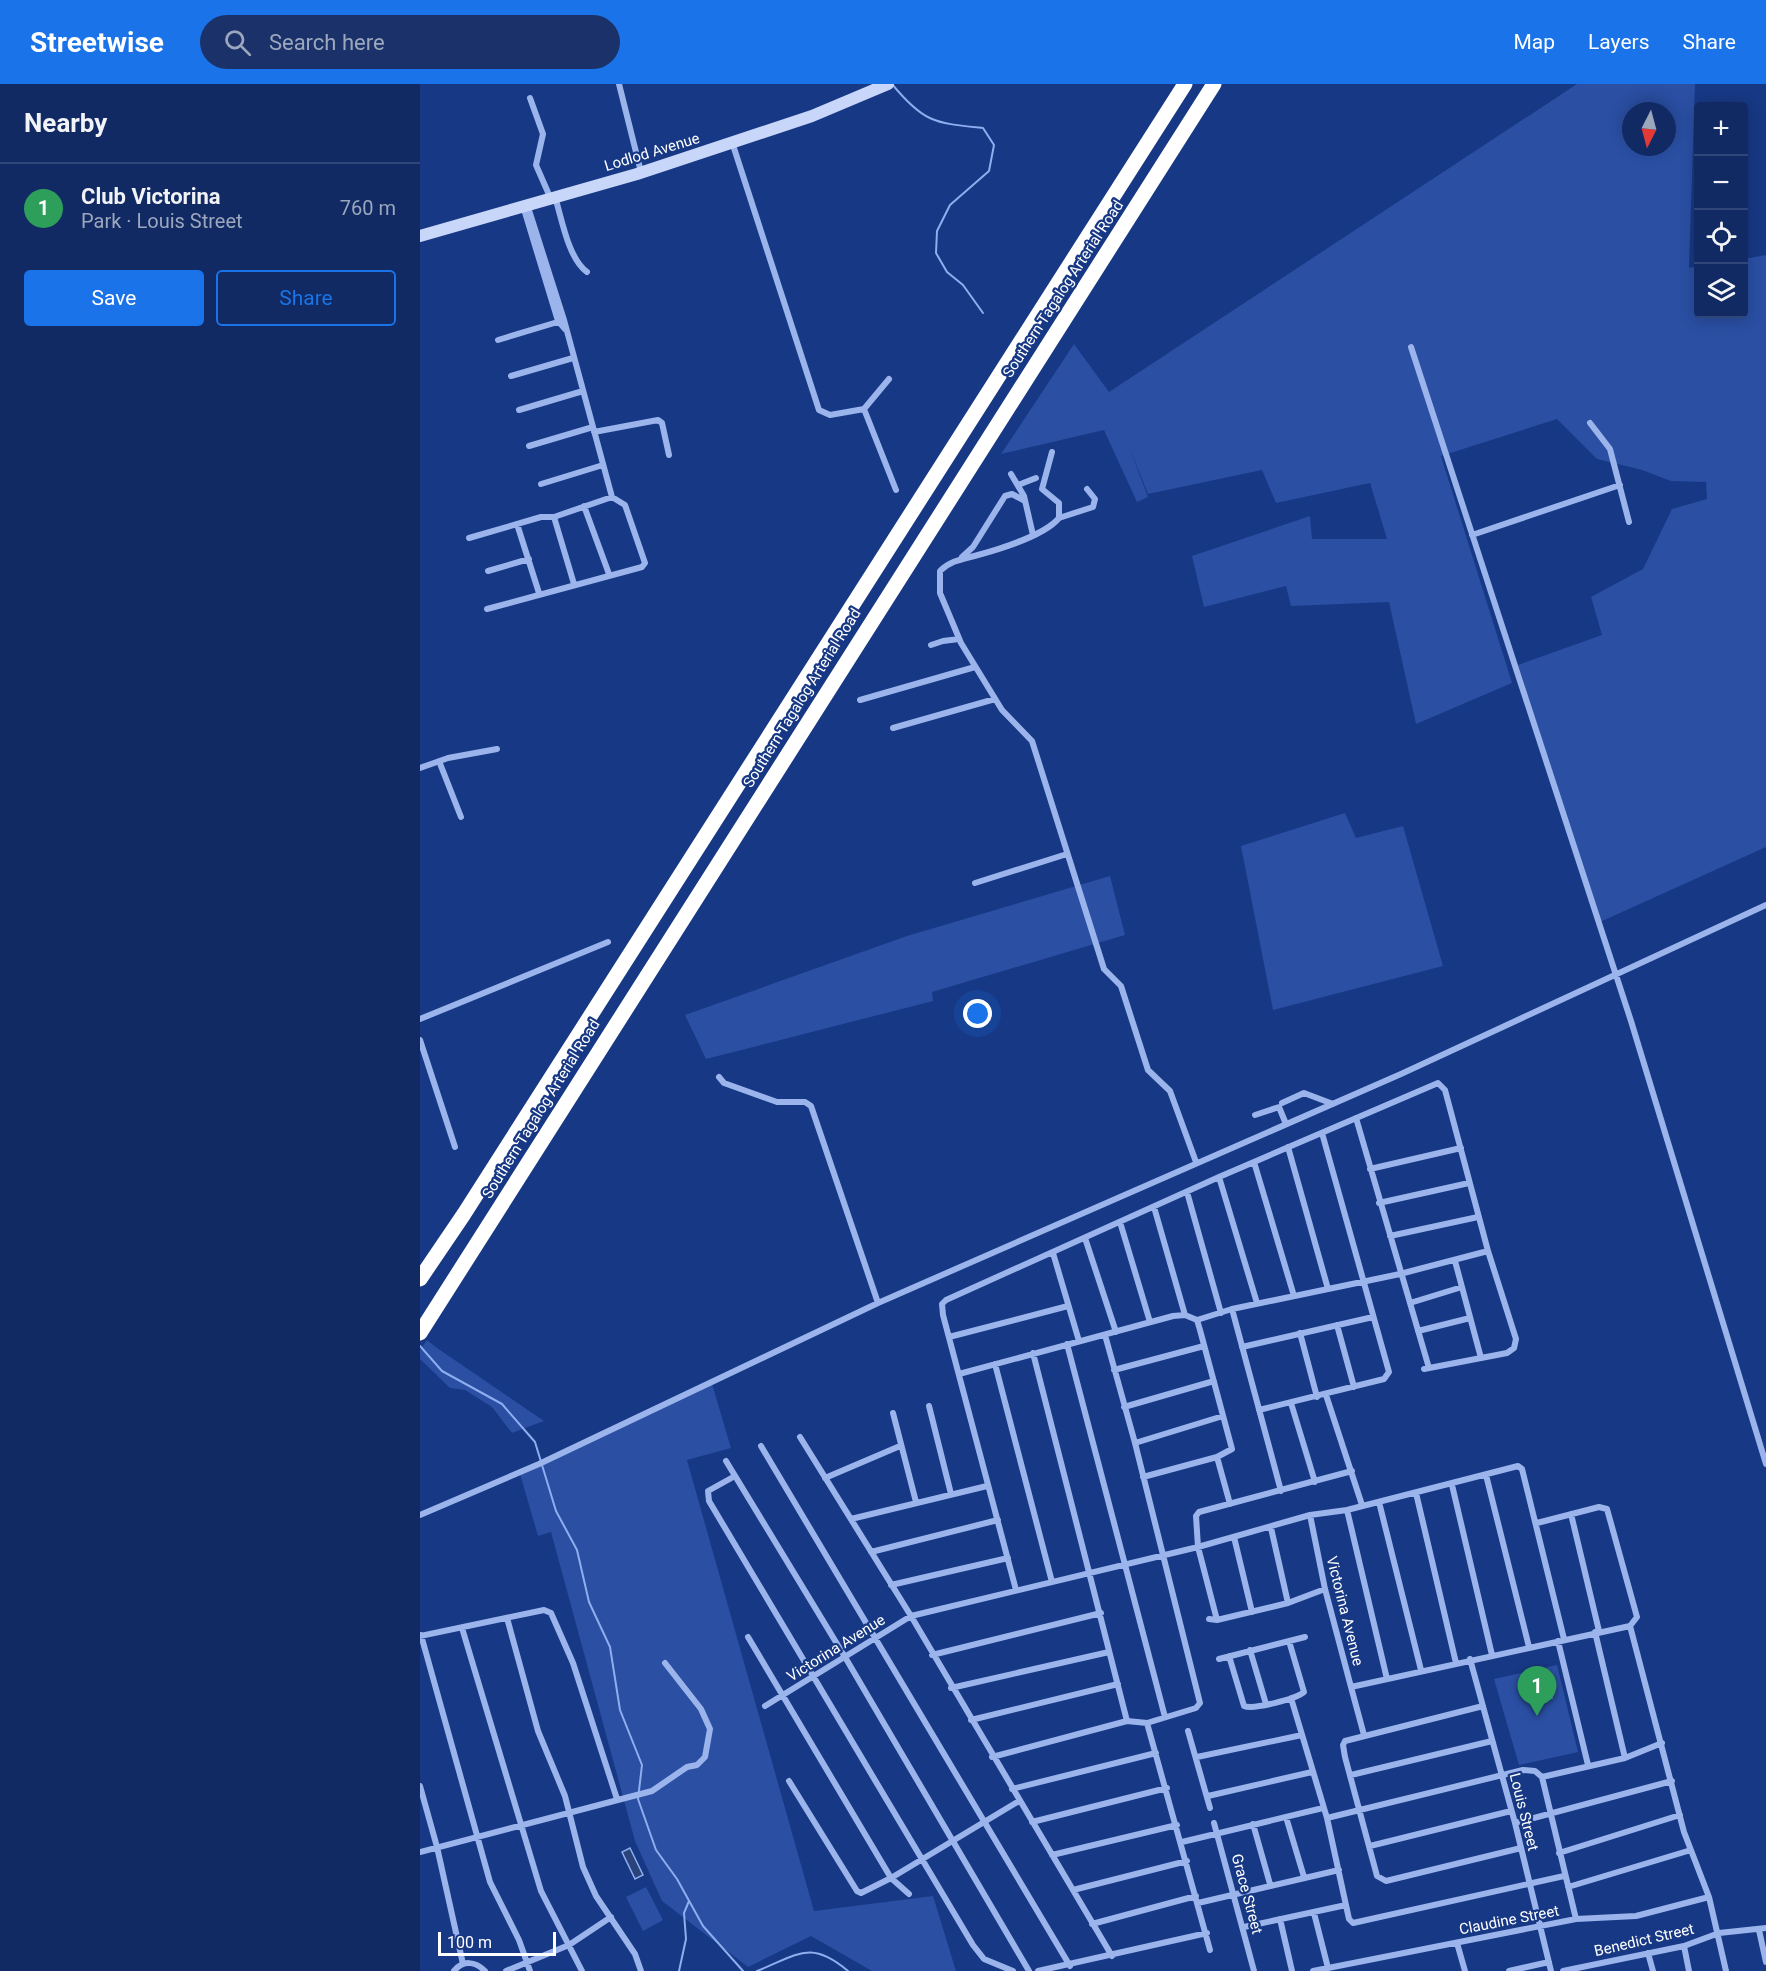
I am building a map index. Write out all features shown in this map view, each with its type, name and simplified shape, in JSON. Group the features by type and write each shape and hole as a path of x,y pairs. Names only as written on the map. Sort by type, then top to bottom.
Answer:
{"highway":[{"name":"Southern Tagalog Arterial Road","path":"420,1279 729,801 1185,84"},
{"name":"Southern Tagalog Arterial Road","path":"420,1333 1214,84"}],"main road":[{"name":"Lodlod Avenue","path":"420,236 641,172 812,116 885,86"}],"street":[{"path":"619,84 641,172"},
{"path":"530,98 543,134 536,165 552,197 575,255 587,272"},
{"path":"732,142 819,410 830,415 864,409 889,379"},
{"path":"487,609 609,574 642,567 645,563 625,505 612,497 565,329 525,205"},
{"path":"498,340 561,321"},
{"path":"1411,347 1616,974 1766,1464"},
{"path":"511,376 573,358"},
{"path":"519,410 583,391"},
{"path":"864,409 896,490"},
{"path":"529,446 594,429 658,420 662,423 669,454"},
{"path":"1590,423 1610,449 1629,522"},
{"path":"1052,452 1042,489 1059,503 1059,518"},
{"path":"541,484 603,465"},
{"path":"1011,474 1025,501 1033,535"},
{"path":"1018,485 1036,478"},
{"path":"1472,535 1620,485"},
{"path":"1088,489 1095,500 1093,507 1059,518 1033,535 948,563 940,571 940,593 959,639 975,667 1002,710 1032,741 1104,969 1121,986 1148,1070 1170,1091 1174,1098 1196,1162"},
{"path":"959,560 973,547 1005,496 1012,494 1025,501"},
{"path":"469,538 541,517 554,517 612,497"},
{"path":"584,506 609,574"},
{"path":"554,517 574,584"},
{"path":"517,524 539,593"},
{"path":"488,571 529,559"},
{"path":"931,645 943,640 959,639"},
{"path":"860,700 975,667"},
{"path":"893,728 995,699"},
{"path":"420,768 471,752 497,749"},
{"path":"439,761 461,817"},
{"path":"975,882 1067,854"},
{"path":"420,1515 539,1464 878,1303 1333,1104 1766,905"},
{"path":"420,1019 608,942"},
{"path":"420,1040 455,1147"},
{"path":"718,1077 724,1083 770,1100 805,1102 811,1106 878,1303"},
{"path":"1016,1590 942,1308 946,1300 1254,1161 1356,1118 1441,1083 1461,1148 1478,1217 1516,1339 1514,1348 1508,1353 1427,1368 1356,1118"},
{"path":"1282,1103 1304,1093 1333,1104"},
{"path":"1255,1115 1279,1107 1286,1124"},
{"path":"1259,1410 1384,1379 1389,1372 1322,1133"},
{"path":"1288,1147 1328,1289"},
{"path":"1370,1169 1461,1148"},
{"path":"1254,1161 1294,1296"},
{"path":"1220,1177 1257,1303"},
{"path":"1379,1203 1469,1183"},
{"path":"1187,1192 1221,1313"},
{"path":"1154,1207 1185,1315"},
{"path":"1390,1236 1478,1217"},
{"path":"1120,1222 1150,1322"},
{"path":"1085,1238 1116,1332"},
{"path":"959,1374 1150,1322 1185,1315 1197,1320 1257,1303 1400,1274 1488,1251"},
{"path":"1053,1253 1079,1341"},
{"path":"1455,1261 1481,1358"},
{"path":"1410,1303 1462,1287"},
{"path":"949,1337 1068,1306"},
{"path":"1232,1309 1281,1491"},
{"path":"1242,1347 1373,1317"},
{"path":"1418,1331 1470,1318"},
{"path":"1143,1477 1217,1457 1232,1449 1197,1320"},
{"path":"1337,1325 1354,1387"},
{"path":"1300,1333 1317,1396"},
{"path":"992,1757 1126,1721 1147,1722 1166,1718 1196,1708 1200,1703 1161,1555 1135,1443 1105,1335"},
{"path":"1067,1344 1166,1718"},
{"path":"1114,1370 1204,1346"},
{"path":"1033,1353 1101,1613 1126,1721"},
{"path":"995,1364 1052,1582"},
{"path":"1124,1407 1214,1380"},
{"path":"1326,1395 1362,1505"},
{"path":"1291,1403 1315,1482"},
{"path":"929,1407 951,1494"},
{"path":"893,1413 916,1502"},
{"path":"1135,1443 1223,1416"},
{"path":"800,1437 911,1616 951,1688 1112,1956"},
{"path":"761,1446 1070,1966"},
{"path":"825,1478 900,1446"},
{"path":"1217,1457 1230,1504"},
{"path":"726,1461 845,1657 1029,1971"},
{"path":"1310,1515 1347,1510 1452,1485 1518,1466 1522,1469 1537,1523 1588,1765"},
{"path":"1217,1620 1198,1547 1196,1516 1199,1512 1352,1471"},
{"path":"1486,1475 1528,1647"},
{"path":"735,1476 708,1491 709,1501 979,1954 984,1959 1013,1971"},
{"path":"1452,1485 1492,1655"},
{"path":"851,1519 987,1486"},
{"path":"1416,1493 1456,1663"},
{"path":"1379,1502 1421,1671"},
{"path":"1537,1523 1599,1507 1607,1509 1637,1617 1630,1626 1680,1815 1710,1897 1726,1971"},
{"path":"1347,1510 1387,1679"},
{"path":"1571,1514 1625,1758"},
{"name":"Victorina Avenue","path":"765,1706 911,1616 1198,1547 1310,1515 1325,1589 1351,1688 1470,1659 1630,1626"},
{"path":"871,1552 998,1520"},
{"path":"1271,1528 1288,1603"},
{"path":"1234,1537 1252,1612"},
{"path":"891,1585 1008,1558"},
{"path":"1209,1619 1217,1620 1288,1603 1325,1589"},
{"path":"529,1967 516,1932 494,1892 476,1837 420,1636 544,1611 551,1613 573,1663 617,1799"},
{"path":"932,1655 1101,1613"},
{"path":"507,1618 538,1731 569,1812 584,1867 596,1896 635,1954 641,1971"},
{"path":"462,1628 541,1891 582,1971"},
{"path":"748,1637 891,1878 909,1894"},
{"path":"1219,1659 1305,1637"},
{"path":"1229,1656 1244,1707 1251,1709 1301,1695 1304,1688 1289,1641"},
{"path":"1250,1650 1266,1704"},
{"path":"951,1688 1109,1652"},
{"name":"Louis Street","path":"1470,1659 1503,1775 1551,1971"},
{"path":"420,1852 652,1791 687,1767 697,1765 705,1757 710,1729 701,1709 665,1663"},
{"path":"970,1720 1118,1684"},
{"path":"1351,1688 1364,1735"},
{"path":"1291,1698 1327,1818 1349,1919 1359,1923 1564,1876"},
{"path":"1484,1706 1364,1735 1345,1741 1343,1746 1377,1876 1386,1881 1521,1848"},
{"path":"1147,1722 1210,1950"},
{"path":"1188,1731 1210,1808"},
{"path":"1197,1757 1302,1735"},
{"path":"1351,1775 1492,1741"},
{"path":"1327,1818 1529,1769 1542,1777 1625,1758 1662,1743"},
{"path":"1012,1789 1156,1753"},
{"path":"1208,1796 1312,1772"},
{"path":"1542,1777 1576,1919"},
{"path":"789,1781 857,1891 865,1893 1018,1801"},
{"path":"1515,1823 1672,1781"},
{"path":"420,1786 423,1809 437,1847 463,1964"},
{"path":"1032,1822 1167,1788"},
{"path":"1182,1842 1323,1808"},
{"path":"1370,1846 1511,1811"},
{"path":"1560,1853 1680,1815"},
{"path":"1286,1817 1304,1877"},
{"name":"Grace Street","path":"1215,1823 1254,1971"},
{"path":"1253,1824 1270,1884"},
{"path":"1052,1855 1177,1825"},
{"path":"1568,1887 1691,1850"},
{"path":"1072,1890 1187,1861"},
{"path":"1092,1924 1197,1899 1339,1870"},
{"name":"Claudine Street","path":"1313,1971 1328,1968 1340,1969 1457,1942 1576,1919 1636,1916 1710,1897"},
{"path":"1244,1927 1346,1905"},
{"path":"1314,1912 1328,1968"},
{"path":"506,1971 529,1967 569,1945 611,1917"},
{"path":"1280,1919 1292,1971"},
{"path":"1762,1929 1766,1962"},
{"name":"Benedict Street","path":"1563,1971 1591,1968 1684,1946 1719,1933 1762,1929"},
{"path":"1038,1971 1070,1966 1207,1933"},
{"path":"1457,1942 1464,1971"},
{"path":"1684,1946 1689,1971"},
{"path":"1648,1953 1653,1971"},
{"path":"1509,1971 1549,1962"},
{"path":"454,1971 463,1964 478,1965 485,1971"}],"shaded area":[{"path":"1577,84 1695,84 1689,268 1694,267 1694,318 1748,318 1748,258 1766,255 1766,847 1600,922 1518,665 1602,635 1591,597 1643,569 1672,509 1707,499 1706,482 1671,481 1642,470 1597,459 1557,419 1441,456 1512,683 1416,724 1389,602 1291,606 1286,586 1204,607 1192,556 1310,516 1312,539 1387,539 1370,483 1276,503 1262,470 1148,494 1128,444 1148,497 1137,502 1104,430 1001,454 1074,344 1109,392"},
{"path":"1345,813 1356,838 1403,826 1443,966 1273,1010 1241,846"},
{"path":"1110,876 1125,935 932,992 933,1001 706,1059 685,1015 907,936"},
{"path":"427,1340 544,1421 512,1433 492,1407 465,1390 450,1388 420,1359 420,1350"},
{"path":"712,1384 731,1448 687,1460 814,1911 933,1896 956,1971 872,1971 811,1936 748,1967 662,1901 635,1841 551,1532 538,1536 520,1474"},
{"path":"1557,1665 1578,1752 1519,1765 1494,1679"},
{"path":"1539,1680 1548,1684 1552,1698 1536,1701 1525,1698 1523,1684"},
{"path":"630,1848 643,1875 635,1879 622,1852"},
{"path":"646,1887 663,1920 643,1931 626,1897"}],"waterway":[{"path":"892,84 922,114 942,122 983,128 994,145 989,171 950,205 937,231 936,253 947,272 963,285 983,313"},
{"path":"420,1346 442,1371 502,1404 535,1442 556,1511 577,1550 589,1602 610,1647 620,1710 642,1765 638,1799 656,1850 677,1879 703,1926 743,1971"},
{"path":"679,1971 686,1939 684,1913 689,1901"},
{"path":"757,1971 804,1953 824,1955 848,1971"}],"place":[{"name":"Club Victorina","path":"1537,1716"}]}
